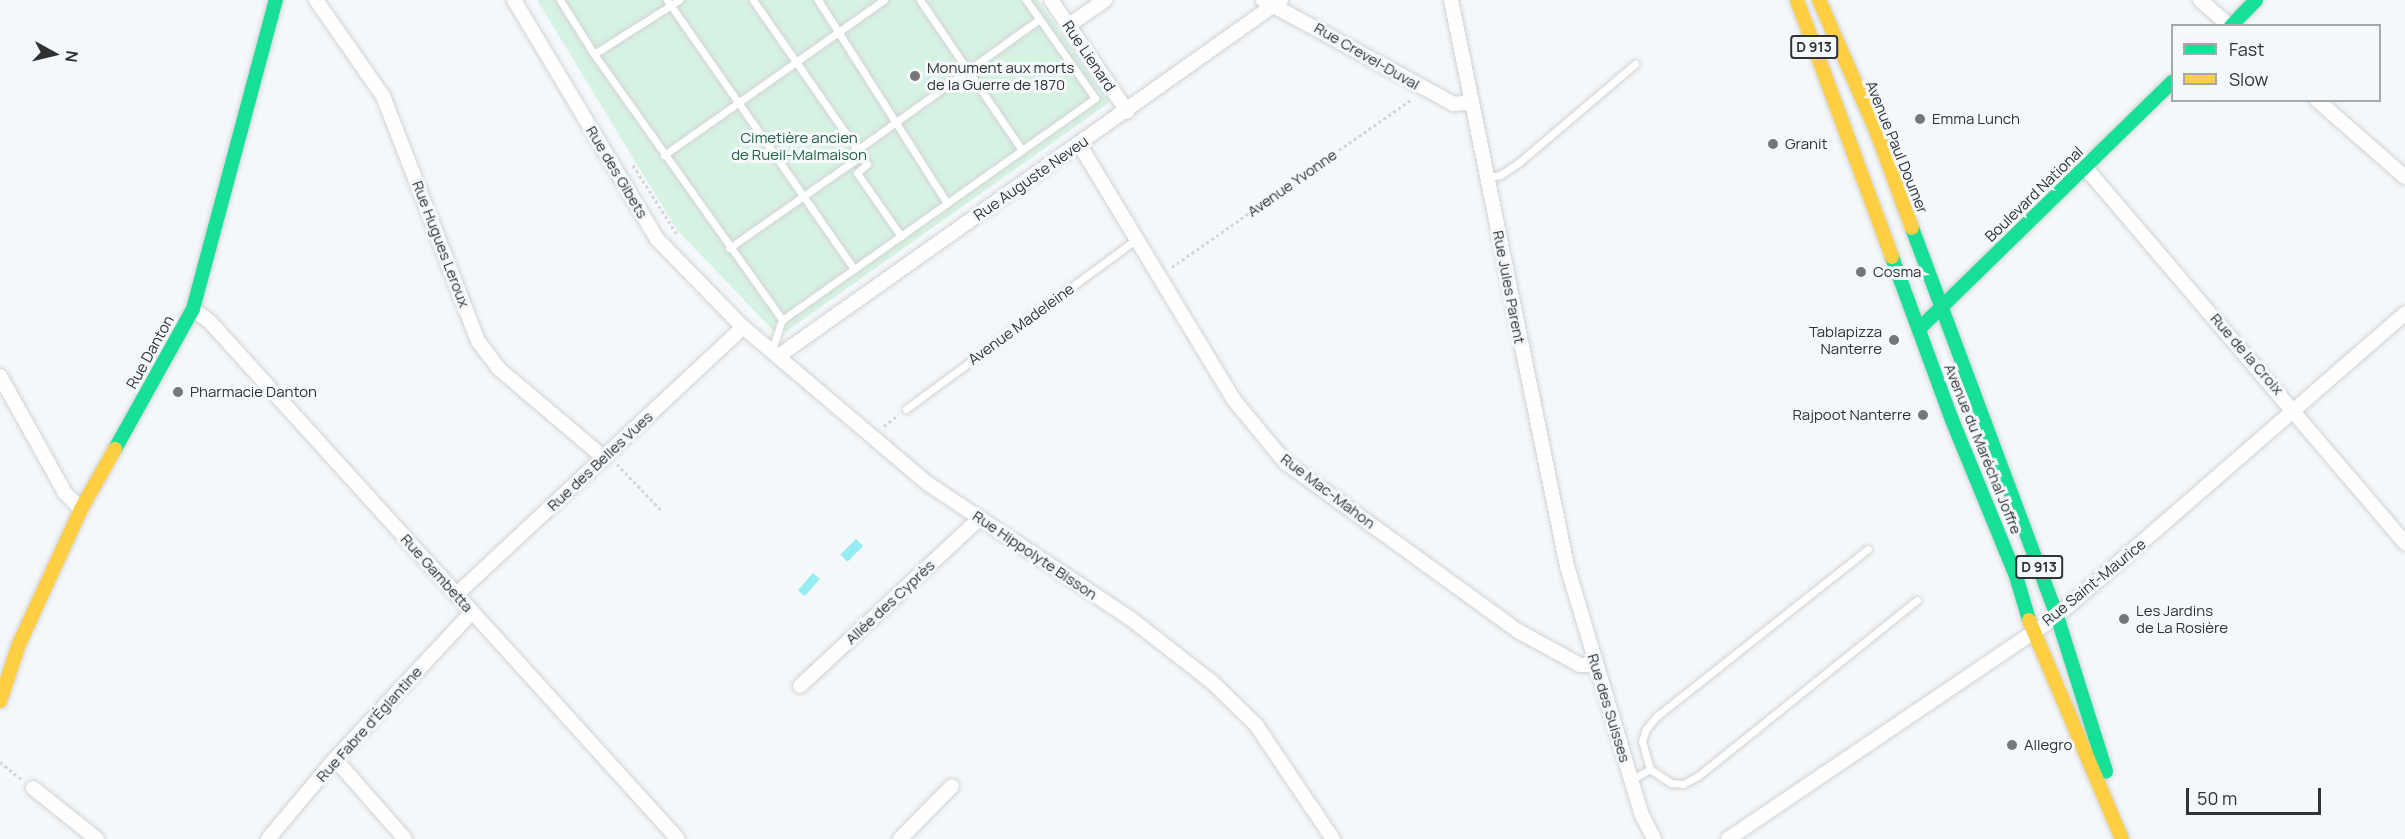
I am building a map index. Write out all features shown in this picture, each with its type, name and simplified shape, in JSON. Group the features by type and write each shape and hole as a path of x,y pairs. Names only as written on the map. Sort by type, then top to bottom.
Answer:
{"main road":[{"name":"Rue Danton","path":"0,701 13,661 81,509 193,309 276,0"},
{"name":"Avenue du Maréchal Joffre","path":"1797,0 1918,329 2016,576 2032,632 2121,835"},
{"name":"Avenue Paul Doumer","path":"1819,0 1877,133 1940,308"},
{"path":"2233,24 2256,0"},
{"name":"Boulevard National","path":"1918,329 2171,83"},
{"name":"Avenue du Maréchal Joffre","path":"1940,308 2057,616 2118,808 2121,835"}],"street":[{"name":"Rue Hugues Leroux","path":"316,0 383,96 478,340 498,368 606,457"},
{"name":"Rue des Gibets","path":"514,0 657,239 743,327"},
{"name":"Rue Lienard","path":"1051,0 1127,111"},
{"path":"1069,25 1105,0"},
{"name":"Rue Jules Parent","path":"1452,0 1570,574"},
{"path":"2200,0 2229,24"},
{"name":"Rue Crevel-Duval","path":"1272,2 1425,90 1454,104 1472,102"},
{"name":"Rue Auguste Neveu","path":"776,352 1127,111 1272,2"},
{"path":"2319,102 2405,177"},
{"name":"Rue Mac-Mahon","path":"1079,144 1135,240 1234,400 1286,463 1518,631 1580,665 1596,664"},
{"name":"Rue de la Croix","path":"2085,167 2295,410 2405,543"},
{"name":"Rue Gambetta","path":"193,309 210,322 678,839"},
{"name":"Rue Saint-Maurice","path":"1728,839 2057,616 2405,314"},
{"name":"Rue des Belles Vues","path":"456,595 743,327"},
{"name":"Rue Hippolyte Bisson","path":"743,327 776,352 927,483 1131,619 1212,682 1256,725 1333,839"},
{"path":"0,376 65,494 81,509"},
{"name":"Allée des Cyprès","path":"800,686 980,518"},
{"name":"Rue des Suisses","path":"1570,574 1630,780 1654,839"},
{"name":"Rue Fabre d'Églantine","path":"268,839 335,759 472,612"},
{"path":"0,654 13,661"},
{"path":"335,759 405,839"},
{"path":"900,839 952,786"},
{"path":"33,788 97,839"}],"lane":[{"path":"560,0 594,54 664,155 782,320"},
{"path":"594,54 669,2 679,0"},
{"path":"753,0 867,164 857,173 901,236"},
{"path":"818,0 947,203"},
{"path":"664,155 884,0"},
{"path":"920,0 1022,150"},
{"path":"776,352 782,320 1095,98 1026,0"},
{"path":"669,2 854,269"},
{"path":"729,248 804,196 895,122 1039,19"},
{"path":"1488,177 1500,175 1517,164 1635,64"},
{"name":"Avenue Madeleine","path":"906,409 1135,240"},
{"path":"1868,549 1657,716 1646,729 1642,741 1650,770 1671,783 1683,784 1698,776 1917,600"},
{"path":"1630,780 1650,770"}],"path":[{"name":"Avenue Yvonne","path":"1158,276 1425,90"},
{"path":"629,158 684,242"},
{"path":"871,436 906,409"},
{"path":"606,457 661,510"},
{"path":"0,762 33,788"}],"green space":[{"name":"Cimetière ancien de Rueil-Malmaison","path":"537,0 1038,0 1110,102 787,331 773,330 677,230"}],"water":[{"path":"856,539 863,546 848,562 840,555"},
{"path":"813,573 820,579 805,596 798,590"}],"traffic: fast":[{"path":"115,449 193,309 276,0"},
{"path":"2233,24 2256,0"},
{"path":"1919,329 2171,83"},
{"path":"1912,228 2057,616 2106,771"},
{"path":"1892,257 1952,420 2016,576 2029,620"}],"traffic: slow":[{"path":"1797,0 1892,257"},
{"path":"1819,0 1877,133 1912,228"},
{"path":"0,701 19,644 81,509 115,449"},
{"path":"2029,620 2122,839"}],"place":[{"name":"Monument aux morts de la Guerre de 1870","path":"915,76"},
{"name":"Emma Lunch","path":"1920,119"},
{"name":"Granit","path":"1773,144"},
{"name":"Cosma","path":"1861,272"},
{"name":"Tablapizza Nanterre","path":"1894,340"},
{"name":"Pharmacie Danton","path":"178,392"},
{"name":"Rajpoot Nanterre","path":"1923,415"},
{"name":"Les Jardins de La Rosière","path":"2124,619"},
{"name":"Allegro","path":"2012,745"}]}
